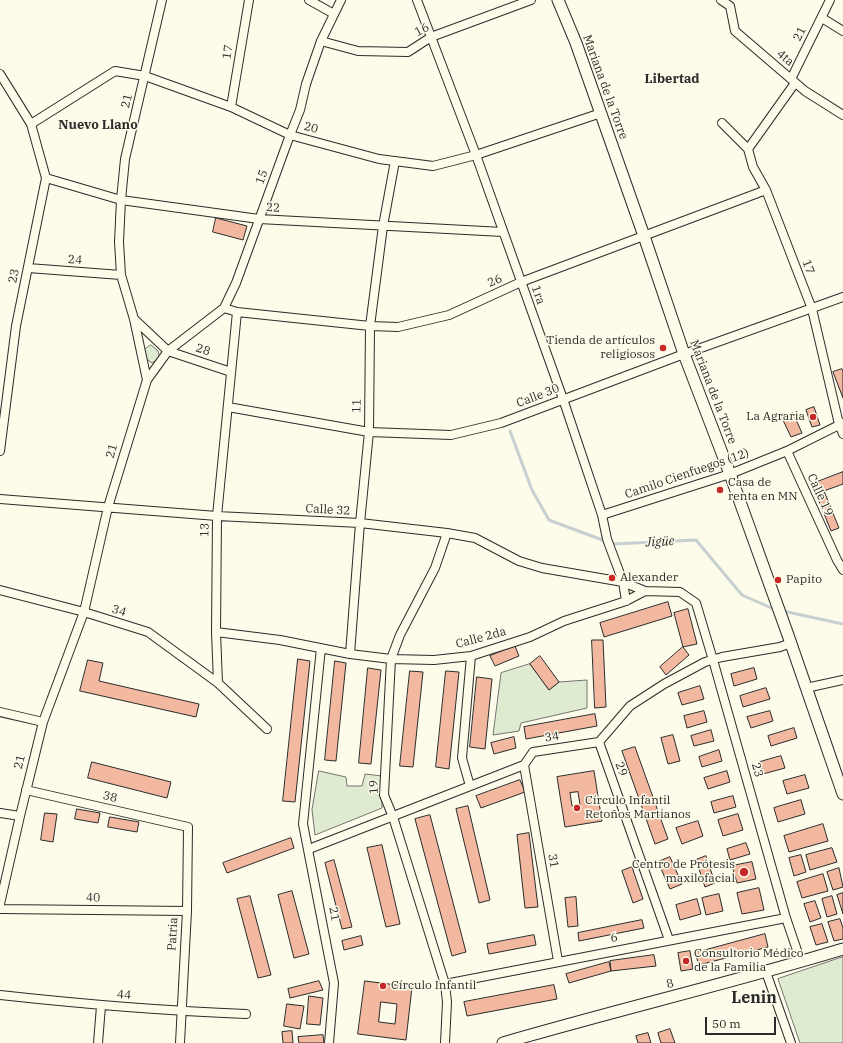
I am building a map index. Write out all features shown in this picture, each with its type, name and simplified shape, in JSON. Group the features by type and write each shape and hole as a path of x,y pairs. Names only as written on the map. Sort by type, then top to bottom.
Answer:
{"street":[{"name":"21","path":"0,904 43,722 84,612 108,507 147,380 134,319 122,275 119,242 125,159 162,0"},
{"name":"17","path":"232,107 249,0"},
{"path":"309,0 334,14"},
{"name":"15","path":"147,380 168,351 224,308 236,283 300,110 306,84 321,41 341,0"},
{"name":"1ra","path":"417,0 476,155 563,399 602,515 607,539 622,582 626,601"},
{"name":"16","path":"321,41 358,50 408,52 431,37 531,0"},
{"name":"Mariana de la Torre","path":"558,0 576,43 684,354 730,474 776,605 791,643 843,794"},
{"name":"4ta","path":"721,0 730,6 735,31 805,91 843,115"},
{"name":"21","path":"748,148 793,81 830,0"},
{"path":"822,18 843,31"},
{"name":"20","path":"32,124 115,70 145,76 232,107 290,135 379,159 433,166 476,155 601,113"},
{"path":"0,74 32,124 46,178"},
{"path":"722,123 748,148"},
{"name":"17","path":"748,148 753,167 766,190 812,309 843,434"},
{"name":"11","path":"350,654 360,523 369,432 370,326 383,226 395,160"},
{"name":"22","path":"46,178 121,200 259,219 503,232"},
{"name":"23","path":"0,451 2,411 16,326 46,178"},
{"name":"26","path":"224,308 237,312 370,326 398,327 449,315 521,282 766,190"},
{"name":"24","path":"28,268 122,275"},
{"name":"Calle 30","path":"228,407 369,432 451,435 501,423 684,354 843,297"},
{"name":"13","path":"218,682 216,632 217,516 237,312"},
{"path":"134,319 168,351"},
{"name":"28","path":"168,351 231,372"},
{"name":"Camilo Cienfuegos (12)","path":"602,515 730,474 787,451 841,424"},
{"name":"Calle 19","path":"787,451 843,570"},
{"name":"Calle 32","path":"0,499 217,516 360,523 447,533 475,538 519,561 542,568 622,582 645,591"},
{"name":"19","path":"445,1043 447,1002 445,984 393,817 384,795 391,659 400,635 435,568 447,533"},
{"name":"34","path":"0,590 84,612 148,632 218,682"},
{"name":"Calle 2da","path":"216,632 280,640 350,654 391,659 434,660 471,656 530,637 564,620 626,601 645,591 680,592"},
{"name":"23","path":"680,592 696,603 786,918 801,962"},
{"path":"599,742 630,706 664,684 705,662 780,647 791,643"},
{"name":"21","path":"321,648 303,824 334,983 329,1043"},
{"path":"470,786 462,758 471,656"},
{"path":"806,688 843,680"},
{"path":"218,682 267,729"},
{"path":"0,712 43,722"},
{"name":"34","path":"309,849 524,766 533,752 599,742"},
{"name":"29","path":"599,742 669,940"},
{"name":"31","path":"524,766 558,961"},
{"name":"38","path":"26,790 188,827"},
{"path":"0,813 20,816"},
{"name":"Patria","path":"180,1043 187,911 188,827"},
{"name":"40","path":"0,909 187,911"},
{"name":"6","path":"445,984 786,918"},
{"name":"8","path":"503,1043 766,972 843,949"},
{"path":"766,972 791,1043"},
{"name":"44","path":"0,995 102,1006 181,1012 246,1014"},
{"path":"98,1043 102,1006"}],"green space":[{"path":"151,345 158,351 160,358 152,363 144,357 144,350"},
{"path":"530,664 549,690 559,682 587,680 587,708 521,723 519,731 493,735 501,673"},
{"path":"319,771 346,777 347,786 362,786 365,774 382,776 382,808 315,835 312,810"},
{"path":"843,957 843,1043 800,1043 778,979"}],"building":[{"path":"216,218 247,226 243,240 213,232"},
{"path":"842,369 843,371 843,398 833,372"},
{"name":"La Agraria","path":"814,407 820,425 812,427 806,410"},
{"path":"793,413 802,433 791,437 782,418"},
{"path":"843,472 843,484 824,491 839,528 831,531 812,484"},
{"path":"668,602 672,616 604,637 600,623"},
{"path":"688,609 697,644 683,647 674,613"},
{"path":"592,640 603,640 606,707 595,708"},
{"path":"515,646 519,656 495,666 490,656"},
{"path":"683,647 689,655 666,675 660,667"},
{"path":"540,656 559,682 549,690 530,664"},
{"path":"298,659 310,661 295,802 283,801"},
{"path":"88,660 103,663 99,681 199,704 196,717 80,691"},
{"path":"335,661 346,663 336,761 325,760"},
{"path":"368,668 381,670 371,764 359,763"},
{"path":"754,668 757,679 734,686 731,674"},
{"path":"410,671 423,672 413,767 400,766"},
{"path":"446,671 459,672 449,769 436,767"},
{"path":"477,677 492,679 485,749 470,747"},
{"path":"700,686 704,699 682,705 678,693"},
{"path":"766,688 770,699 743,707 740,696"},
{"path":"704,711 707,722 687,728 684,716"},
{"path":"770,711 773,721 751,728 747,717"},
{"path":"595,714 597,726 526,739 524,727"},
{"path":"794,728 797,738 771,746 768,736"},
{"path":"711,730 714,741 694,746 691,736"},
{"path":"673,735 680,761 668,764 661,738"},
{"path":"514,737 516,748 494,754 491,743"},
{"path":"635,747 668,839 655,844 622,751"},
{"path":"719,750 722,761 702,767 699,757"},
{"path":"781,756 785,768 763,774 760,762"},
{"path":"92,762 171,782 167,798 88,778"},
{"path":"594,771 602,821 565,827 557,777","holes":["578,792 580,805 572,806 570,793"]},
{"path":"727,771 730,782 708,789 704,778"},
{"path":"805,775 809,788 787,794 783,781"},
{"path":"520,780 525,792 481,808 476,796"},
{"path":"733,796 736,807 714,813 711,802"},
{"path":"801,800 805,814 778,822 774,808"},
{"path":"468,806 490,900 479,903 456,809"},
{"path":"77,809 100,813 98,823 75,819"},
{"path":"45,813 57,814 53,842 41,840"},
{"path":"738,814 743,830 723,836 718,820"},
{"path":"430,815 466,952 452,956 415,819"},
{"path":"110,817 139,822 137,832 108,827"},
{"path":"698,821 703,836 682,844 676,828"},
{"path":"823,824 828,841 789,852 784,836"},
{"path":"529,833 538,907 525,908 517,835"},
{"path":"291,838 294,848 227,873 223,863"},
{"path":"746,843 750,854 730,860 727,849"},
{"path":"382,845 400,924 386,927 367,848"},
{"path":"832,848 837,862 810,870 806,855"},
{"path":"801,855 806,872 794,876 789,858"},
{"path":"706,856 715,883 705,887 696,860"},
{"path":"670,857 682,884 670,889 658,862"},
{"path":"334,860 352,927 342,929 325,863"},
{"name":"Centro de Prótesis maxilofacial","path":"752,862 756,879 737,883 732,866"},
{"path":"632,867 643,899 633,903 622,871"},
{"path":"839,868 843,887 833,890 827,872"},
{"path":"823,874 828,891 802,898 797,882"},
{"path":"759,888 764,910 742,914 737,893"},
{"path":"292,891 309,954 294,958 278,895"},
{"path":"843,893 843,914 837,895"},
{"path":"719,894 723,911 706,915 702,898"},
{"path":"250,896 271,975 258,978 237,899"},
{"path":"832,896 837,914 827,917 822,899"},
{"path":"576,897 578,926 568,927 565,898"},
{"path":"697,899 701,914 680,920 676,905"},
{"path":"815,901 821,918 810,922 804,904"},
{"path":"840,919 843,928 843,939 834,941 828,922"},
{"path":"642,920 644,928 579,941 578,933"},
{"path":"822,924 828,942 816,945 810,927"},
{"path":"765,934 768,947 699,965 695,953"},
{"path":"534,935 536,945 489,954 487,944"},
{"path":"361,936 363,945 344,950 342,941"},
{"name":"Consultorio Médico de la Familia","path":"690,951 693,969 681,971 678,953"},
{"path":"654,955 656,966 611,971 610,961"},
{"path":"609,962 611,971 569,983 566,974"},
{"path":"319,981 323,990 290,998 288,989"},
{"path":"365,981 412,987 406,1040 358,1034","holes":["381,1002 397,1004 395,1024 379,1022"]},
{"path":"554,985 557,999 467,1016 464,1002"},
{"path":"309,996 323,998 320,1025 307,1024"},
{"path":"287,1004 304,1006 300,1029 284,1026"},
{"path":"670,1029 675,1043 661,1043 658,1033"},
{"path":"292,1031 293,1043 283,1043 282,1032"},
{"path":"648,1033 651,1043 638,1043 636,1036"},
{"path":"323,1035 324,1043 299,1043 298,1037"}],"waterway":[{"name":"Jigüe","path":"510,431 532,490 549,520 613,544 696,540 742,595 776,610"},
{"name":"Jigüe","path":"783,611 843,624"}],"place":[{"name":"Tienda de artículos religiosos","path":"663,348"},
{"name":"La Agraria","path":"813,417"},
{"name":"Casa de renta en MN","path":"720,490"},
{"name":"Alexander","path":"612,578"},
{"name":"Papito","path":"778,580"},
{"name":"Círculo Infantil Retoños Martianos","path":"577,808"},
{"name":"Centro de Prótesis maxilofacial","path":"744,872"},
{"name":"Consultorio Médico de la Familia","path":"686,961"},
{"name":"Círculo Infantil","path":"383,986"}],"district":[{"name":"Libertad","path":"672,79"},
{"name":"Nuevo Llano","path":"98,125"},
{"name":"Lenin","path":"754,998"}]}
